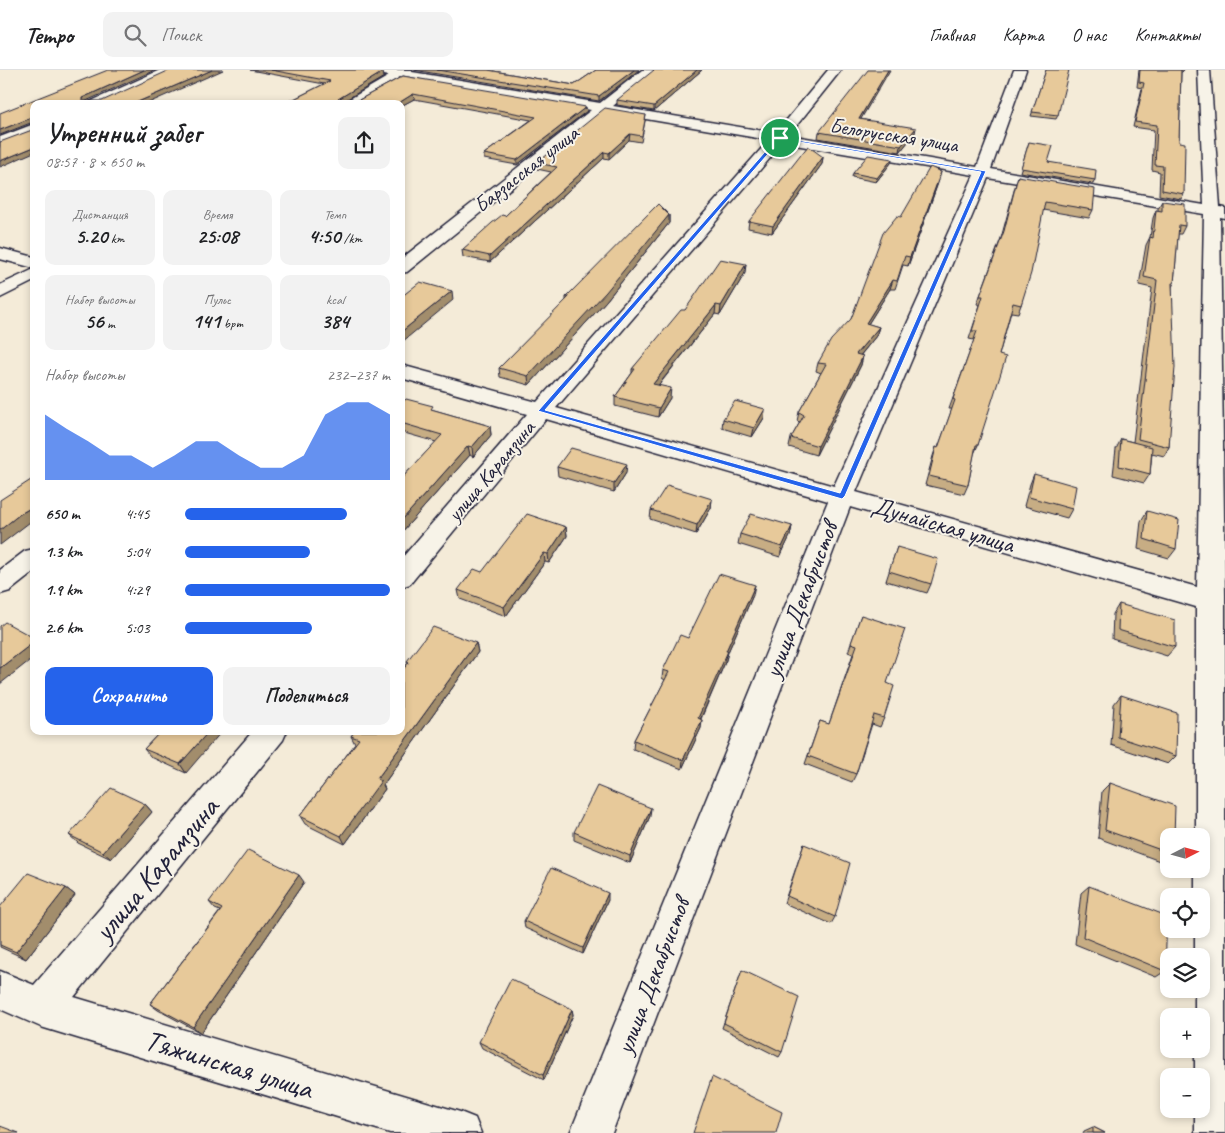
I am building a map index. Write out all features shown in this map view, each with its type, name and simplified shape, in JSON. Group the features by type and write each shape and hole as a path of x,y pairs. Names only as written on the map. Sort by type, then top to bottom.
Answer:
{"street":[{"path":"100,100 171,70"},
{"name":"Белорусская улица","path":"378,70 406,72 602,109 983,171 1218,212"},
{"name":"Барзасская улица","path":"405,265 650,70"},
{"name":"улица Карамзина","path":"405,573 541,411 780,138 835,70"},
{"name":"улица Декабристов","path":"591,1133 842,496 983,171 1020,70"},
{"path":"1204,70 1218,212 1216,1133"},
{"path":"354,100 406,72"},
{"path":"0,142 30,130"},
{"path":"0,253 30,262"},
{"path":"0,292 30,276"},
{"name":"Дунайская улица","path":"405,371 1217,603"},
{"path":"0,584 30,561"},
{"name":"улица Карамзина","path":"41,1007 269,735"},
{"name":"Тяжинская улица","path":"0,990 41,1007 460,1133"}],"building":[{"path":"108,70 144,70 82,98 82,100 33,100"},
{"path":"170,70 212,70 142,100 104,100"},
{"path":"271,70 373,70 383,72 339,100 292,100 330,81"},
{"path":"437,70 488,70 574,85 596,70 634,70 599,96"},
{"path":"654,70 697,70 654,106 617,100"},
{"path":"868,70 888,70 859,119 916,128 901,146 819,132"},
{"path":"1046,70 1069,70 1058,115 1032,112"},
{"path":"1140,70 1181,70 1179,142 1185,143 1184,194 1162,190 1163,166 1155,165 1157,125 1135,122 1144,83 1139,82"},
{"path":"403,76 586,107 517,160 484,154 536,117 413,94 403,100 359,100"},
{"path":"30,101 30,118 0,130 0,113"},
{"path":"605,108 646,115 642,136 630,134 609,153 604,152 490,256 462,250 502,215 505,216 557,167 537,163"},
{"path":"30,131 30,149 0,161 0,142"},
{"path":"1029,142 1053,146 1048,162 1096,170 1095,180 1021,168"},
{"path":"808,146 823,157 773,226 749,221"},
{"path":"868,155 892,159 877,178 853,173"},
{"path":"930,167 941,172 910,257 905,256 897,281 893,280 866,323 879,327 856,354 863,356 818,446 791,438 804,415 799,412 826,364 818,363 831,340 851,319 883,233 897,216 901,217"},
{"path":"1018,176 1095,189 1093,210 1045,202 1031,273 1021,305 1013,303 999,355 1006,357 978,445 976,445 968,485 929,476 936,447 938,448 955,400 953,399 977,331 972,331 983,296 980,296 1004,231"},
{"path":"1162,201 1185,204 1185,226 1179,225 1174,283 1172,283 1175,367 1169,447 1138,439 1157,280 1144,277 1150,237 1153,238 1156,210 1162,211"},
{"path":"658,204 669,215 606,292 528,376 499,368 569,297 566,297"},
{"path":"720,259 746,264 721,306 716,305 653,384 671,388 659,408 615,397 635,369 632,369 681,310 685,310"},
{"path":"420,282 452,291 405,329 405,294"},
{"path":"405,400 433,406 431,409 490,426 472,447 468,446 405,517 405,475 442,435 405,424"},
{"path":"735,401 765,409 754,428 723,419"},
{"path":"1121,439 1152,447 1150,474 1119,466"},
{"path":"571,448 627,464 614,483 557,467"},
{"path":"1034,474 1076,486 1072,509 1029,497"},
{"path":"30,481 30,508 0,530 0,500"},
{"path":"667,485 712,499 697,525 651,510"},
{"path":"1147,511 1179,520 1176,549 1144,539"},
{"path":"527,514 566,527 548,554 544,553 504,607 458,590 474,569 482,572"},
{"path":"751,514 792,526 782,547 740,534"},
{"path":"897,547 938,559 931,584 889,571"},
{"path":"719,574 755,585 698,718 702,720 683,760 634,740 669,672 663,670 680,635 688,638"},
{"path":"1119,604 1175,620 1175,647 1118,630"},
{"path":"861,615 905,629 887,683 894,686 884,718 874,715 856,774 808,756 820,721 829,724 857,645 851,643"},
{"path":"5,622 30,636 30,645 0,668 0,626"},
{"path":"433,627 476,643 377,779 381,781 341,836 300,816 359,739 352,735 405,735 405,667 409,662 407,661"},
{"path":"1121,695 1177,713 1176,756 1118,737"},
{"path":"157,735 205,735 180,764 144,749"},
{"path":"1110,783 1175,806 1174,828 1160,828 1160,850 1105,830"},
{"path":"597,786 651,808 630,856 574,832"},
{"path":"111,788 145,804 103,852 69,835"},
{"path":"804,844 850,863 835,917 787,896"},
{"path":"248,850 299,875 193,1027 150,1004 222,909 209,902"},
{"path":"551,868 608,893 583,948 524,921"},
{"path":"28,873 66,888 16,952 0,945 0,907"},
{"path":"1089,886 1160,913 1160,938 1166,938 1166,948 1160,948 1160,969 1083,937"},
{"path":"742,970 799,997 782,1052 724,1023"},
{"path":"511,979 572,1009 543,1075 479,1042"},
{"path":"712,1077 782,1112 776,1133 693,1133"},
{"path":"0,1126 19,1133 0,1133"},
{"path":"1093,1127 1105,1133 1093,1133"}],"route":[{"path":"780,138 983,171 842,496 541,411 780,138"}]}
